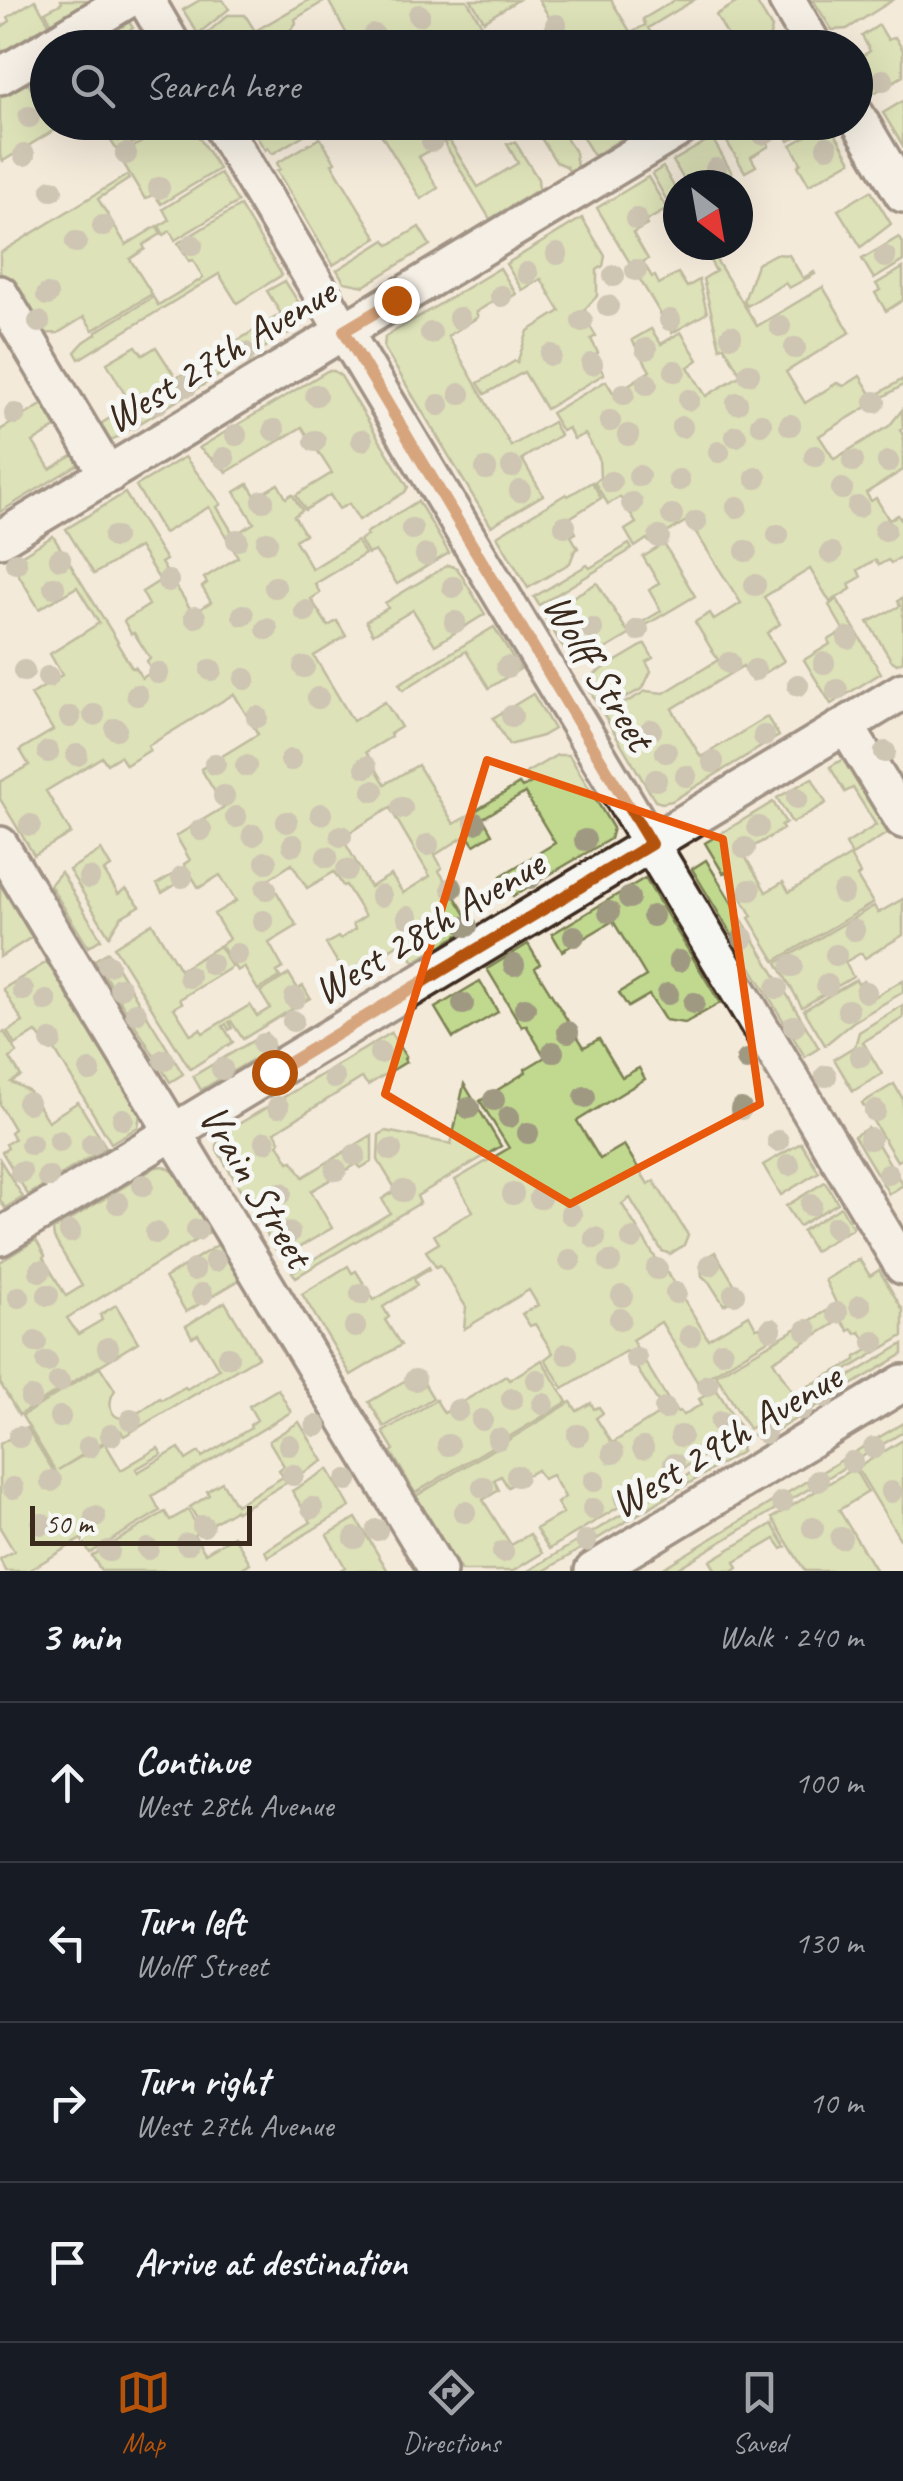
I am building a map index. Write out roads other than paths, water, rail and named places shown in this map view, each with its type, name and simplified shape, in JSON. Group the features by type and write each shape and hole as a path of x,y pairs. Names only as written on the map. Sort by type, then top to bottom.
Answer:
{"street":[{"path":"78,30 127,0"},
{"path":"146,0 164,30"},
{"path":"787,0 805,30"},
{"path":"0,76 30,58"},
{"name":"Wolff Street","path":"230,140 903,1266"},
{"name":"West 27th Avenue","path":"0,540 660,140"},
{"path":"871,140 903,194"},
{"path":"0,294 108,474"},
{"name":"West 28th Avenue","path":"0,1237 903,692"},
{"path":"846,726 903,820"},
{"name":"Vrain Street","path":"0,845 438,1571"},
{"name":"West 29th Avenue","path":"592,1571 903,1383"}]}
